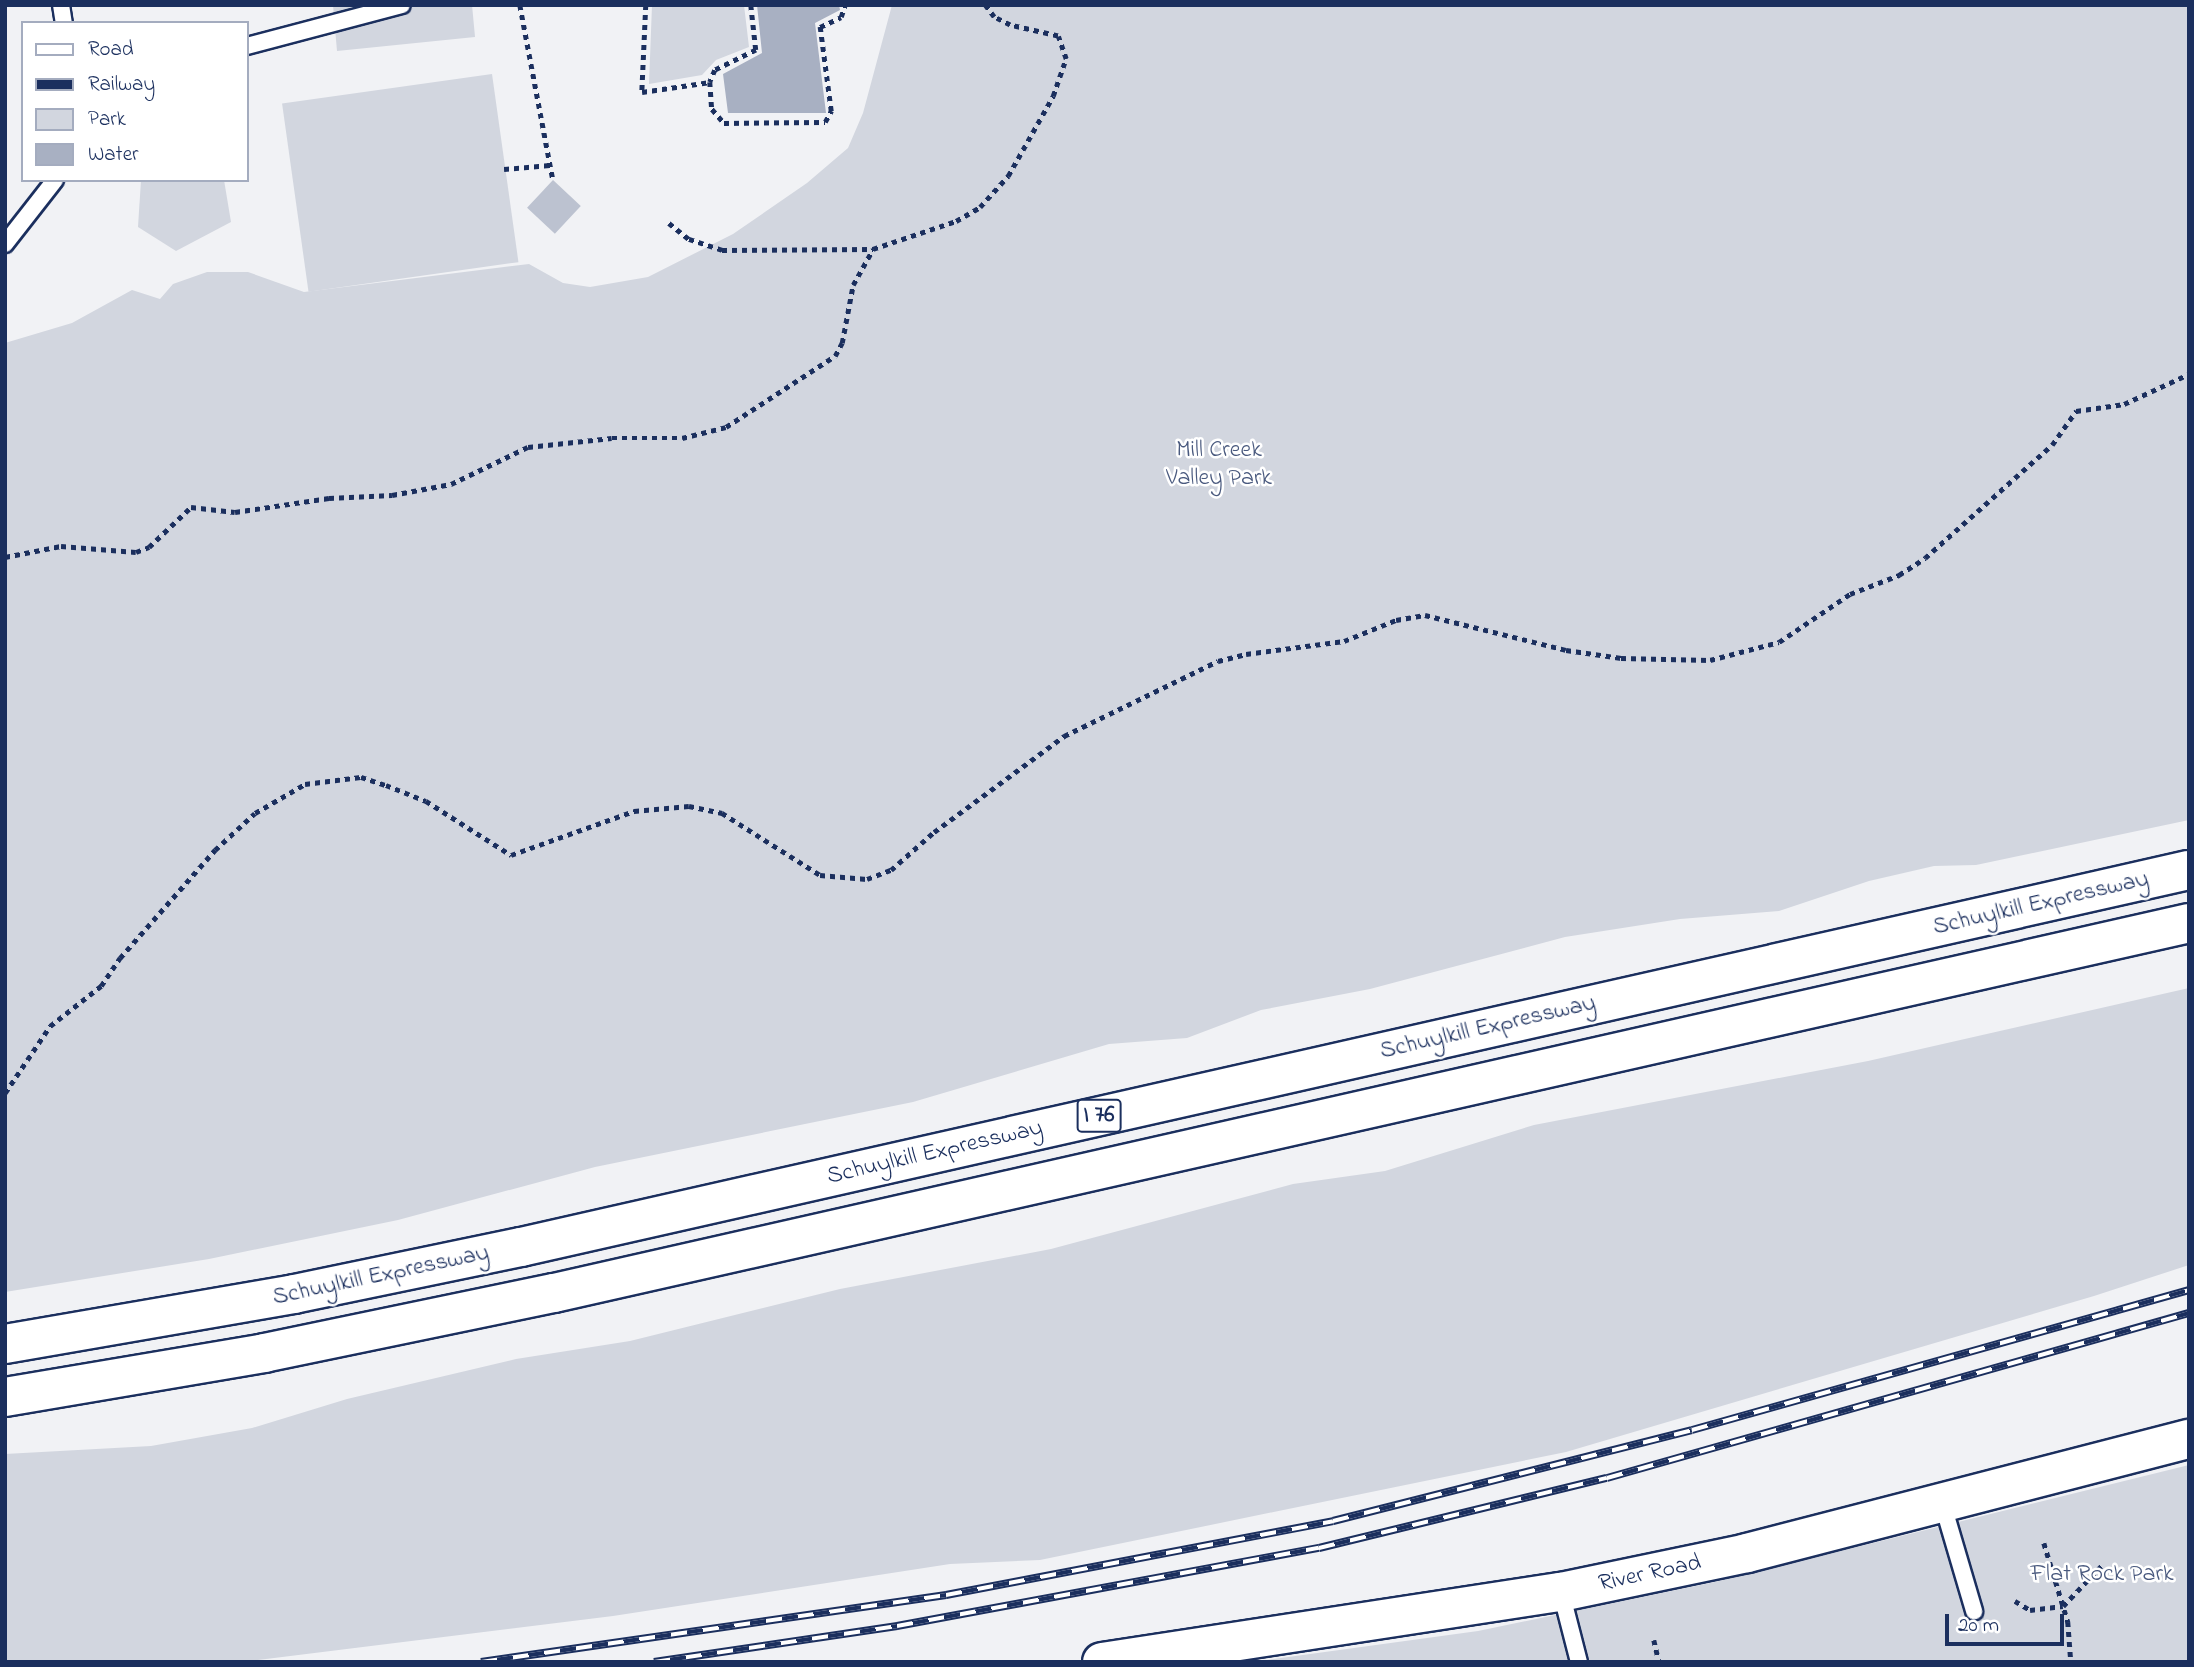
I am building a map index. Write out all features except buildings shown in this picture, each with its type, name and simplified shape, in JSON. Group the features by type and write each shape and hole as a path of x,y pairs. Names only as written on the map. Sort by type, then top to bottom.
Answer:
{"main road":[{"name":"Schuylkill Expressway","path":"5,1344 295,1294 521,1247 2189,870"},
{"name":"I 76","path":"5,1396 264,1353 554,1293 2189,923"},
{"name":"River Road","path":"1102,1662 1561,1592 1747,1553 2189,1439"}],"lane":[{"path":"248,46 402,5"},
{"path":"5,244 53,182"},
{"path":"1942,1502 1974,1611"},
{"path":"1561,1592 1579,1662"}],"path":[{"path":"520,5 553,180"},
{"path":"646,5 642,92 710,82"},
{"path":"751,5 756,50 715,70 710,82 712,109 724,123 825,122 831,111 820,27 841,17 845,5"},
{"path":"669,223 689,239 746,253 840,246 873,249 956,221 980,207 1008,176 1053,96 1066,59 1058,36 1010,25 994,17 985,5"},
{"path":"504,169 550,165"},
{"path":"5,556 61,545 136,552 149,547 191,507 257,510 439,487 528,447 711,433 774,399 835,356 842,343 853,285 873,249"},
{"path":"5,1093 50,1027 101,986 120,958 215,850 256,813 305,784 361,778 386,785 426,801 511,855 634,811 689,806 722,813 820,875 867,879 891,870 934,832 1064,736 1218,661 1246,654 1344,642 1396,620 1425,615 1566,650 1620,658 1710,660 1779,642 1850,594 1899,575 1925,558 2052,445 2076,411 2124,404 2189,374"},
{"path":"2044,1543 2063,1606 2071,1662"},
{"path":"2015,1601 2029,1610 2063,1606 2102,1565"},
{"path":"1654,1640 1660,1662"}],"green space":[{"path":"333,5 472,5 475,37 337,51"},
{"path":"652,5 744,5 749,47 716,60 702,75 649,84"},
{"name":"Mill Creek Valley Park","path":"892,5 2189,5 2189,820 1976,865 1934,866 1869,881 1779,911 1680,919 1565,937 1370,989 1261,1010 1187,1038 1109,1044 913,1102 595,1167 398,1220 209,1259 5,1292 5,343 72,323 132,290 160,299 173,284 207,272 248,272 304,292 529,264 563,283 590,287 648,277 733,234 807,183 848,148 863,113"},
{"path":"492,74 518,262 309,292 282,104"},
{"path":"141,182 224,182 231,222 176,251 138,227"},
{"path":"2189,988 2189,1265 2094,1296 1566,1452 1040,1560 950,1564 613,1616 242,1662 5,1662 5,1454 151,1446 252,1428 347,1399 516,1359 630,1341 840,1289 1051,1249 1293,1184 1385,1171 1534,1125 1868,1061"},
{"name":"Flat Rock Park","path":"2189,1465 2189,1662 1252,1662 1478,1631 1715,1582"}],"water":[{"path":"757,5 839,5 840,10 815,23 826,113 728,113 723,74 762,53"}],"railway":[{"path":"481,1662 946,1595 1333,1521 1692,1430 2189,1290"},
{"path":"654,1662 897,1626 1319,1548 1607,1478 2189,1313"}]}
